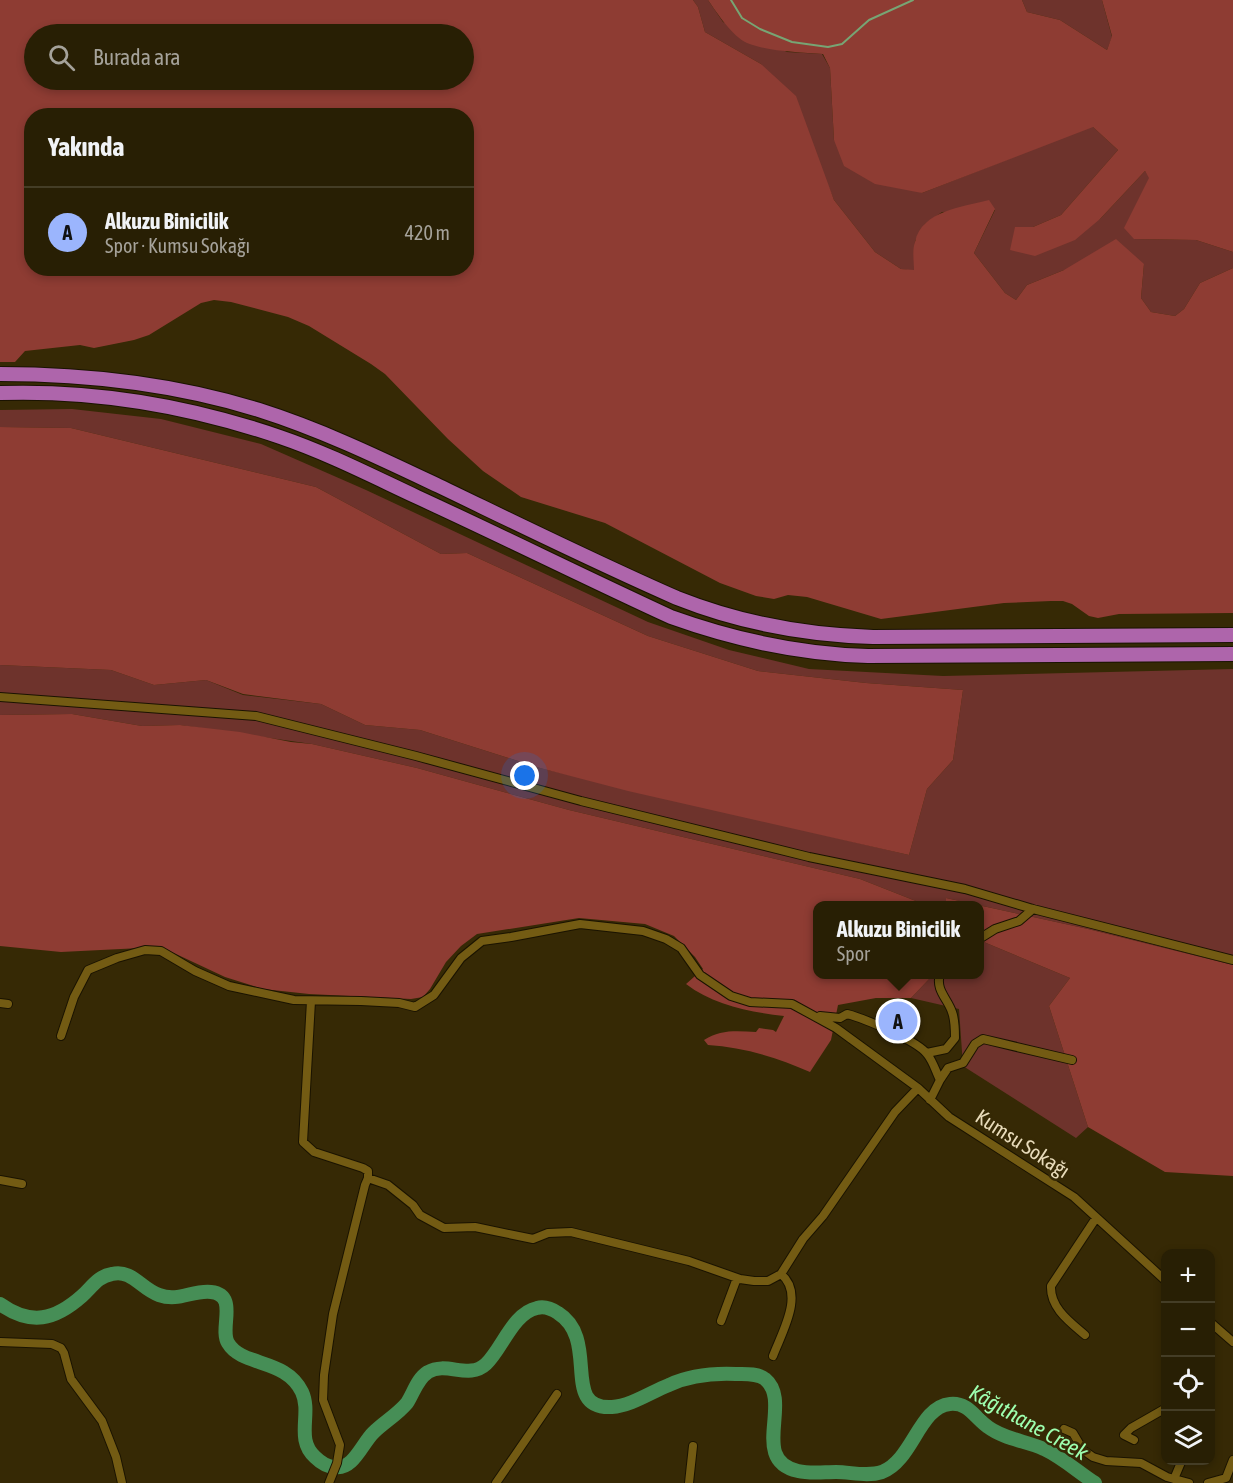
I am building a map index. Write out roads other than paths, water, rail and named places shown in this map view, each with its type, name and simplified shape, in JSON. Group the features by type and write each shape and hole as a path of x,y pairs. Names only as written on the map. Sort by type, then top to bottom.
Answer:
{"highway":[{"path":"0,374 71,375 149,384 205,396 273,415 354,446 677,598 726,616 765,625 826,635 865,637 1233,635"},
{"path":"0,393 90,395 156,404 223,419 283,437 348,465 671,617 762,644 815,653 861,656 1233,654"}],"street":[{"path":"0,697 256,716 581,801 809,857 965,889 1033,909 1233,960"},
{"path":"984,936 995,929 1019,921 1033,909"},
{"path":"61,1036 74,997 88,970 145,950 161,951 195,971 229,986 294,1000 399,1003 415,1007 434,995 461,957 482,941 580,924 643,931 666,939 681,948 700,975 730,996 750,1002 792,1004 812,1014 827,1018 840,1018 846,1014 857,1016 903,1038 927,1053 940,1080"},
{"path":"927,1053 946,1050 955,1038 954,1018 939,987 940,979"},
{"path":"311,1001 303,1142 314,1152 368,1171 333,1314 324,1375 323,1400 340,1445 338,1463 330,1481"},
{"name":"Kumsu Sokağı","path":"812,1014 861,1045 918,1088 950,1117 1074,1197 1161,1276"},
{"path":"930,1100 948,1068 963,1063 975,1044 984,1039 1072,1060"},
{"path":"368,1178 388,1185 413,1205 420,1215 444,1228 475,1227 533,1239 548,1233 571,1233 689,1261 737,1278 768,1281 781,1274 802,1239 823,1216 895,1112 918,1088"},
{"path":"0,1180 22,1184"},
{"path":"1085,1335 1067,1320 1055,1305 1050,1294 1051,1286 1096,1218"},
{"path":"773,1356 793,1298 788,1280 781,1274"},
{"path":"721,1321 737,1278"},
{"path":"1215,1326 1233,1342"},
{"path":"0,1342 52,1344 61,1347 71,1379 102,1421 116,1457 122,1483"},
{"path":"496,1483 558,1394"},
{"path":"1134,1440 1124,1435 1131,1428 1161,1411"},
{"path":"1064,1429 1073,1434 1083,1450 1093,1457 1106,1461 1140,1463 1174,1479 1189,1483"},
{"path":"689,1483 693,1446"},
{"path":"1208,1483 1226,1478 1233,1460"},
{"path":"1174,1479 1180,1465"}],"waterway":[{"path":"731,0 742,18 760,29 792,42 828,47 842,44 869,20 913,0"},
{"name":"Kâğıthane Creek","path":"0,1304 22,1315 32,1317 52,1315 72,1304 103,1277 119,1273 131,1277 153,1292 166,1297 204,1292 219,1294 226,1306 225,1329 228,1343 243,1356 286,1373 295,1381 305,1400 305,1434 309,1450 319,1461 332,1467 341,1467 352,1460 373,1433 407,1403 424,1375 435,1369 465,1371 486,1364 521,1317 529,1311 542,1307 558,1313 570,1325 577,1340 583,1386 587,1397 596,1405 619,1406 685,1379 702,1375 747,1374 765,1379 772,1389 775,1402 773,1443 776,1455 784,1465 798,1471 865,1474 882,1472 893,1466 901,1457 931,1414 939,1407 956,1404 967,1408 994,1431 1044,1449 1095,1483"}],"place":[{"name":"Alkuzu Binicilik","path":"898,1021"}]}
